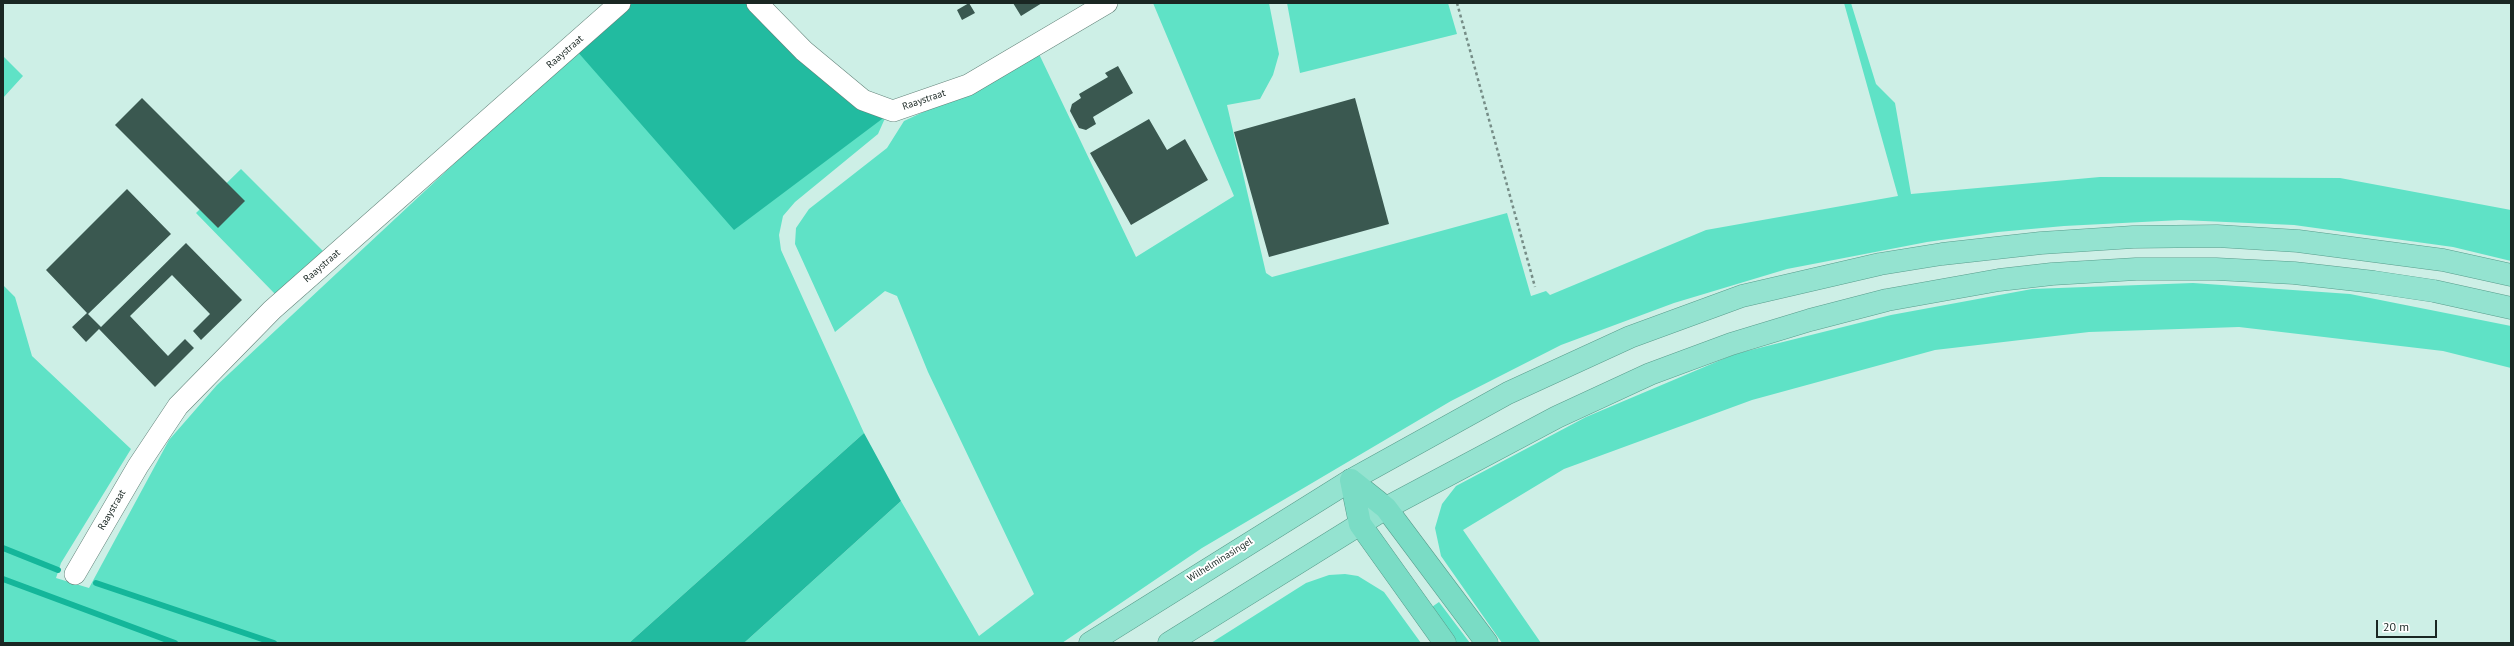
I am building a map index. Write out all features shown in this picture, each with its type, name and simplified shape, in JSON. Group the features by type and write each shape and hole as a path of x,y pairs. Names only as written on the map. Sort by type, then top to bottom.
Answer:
{"highway":[{"name":"Wilhelminasingel","path":"1090,643 1351,480 1508,393 1630,337 1742,296 1880,264 1942,254 2041,243 2133,237 2217,236 2298,241 2386,251 2443,260 2511,275"},
{"path":"1169,643 1386,508 1557,417 1681,361 1810,320 1886,300 1944,289 2052,274 2136,269 2216,269 2294,273 2374,282 2434,291 2511,308"},
{"path":"1351,480 1386,508 1487,643"},
{"path":"1351,480 1360,524 1445,643"}],"street":[{"name":"Raaystraat","path":"75,574 138,466 178,406 272,310 620,3"},
{"name":"Raaystraat","path":"757,3 804,51 863,100 893,111 968,85 1107,3"}],"path":[{"path":"1457,3 1535,287"}],"green space":[{"path":"630,3 749,3 886,116 734,230 576,50"},
{"path":"1153,3 1269,3 1279,54 1273,75 1260,99 1227,105 1266,273 1272,277 1507,213 1531,296 1546,291 1550,295 1706,230 1898,196 1844,3 1851,3 1876,84 1895,103 1911,194 2100,177 2340,178 2511,210 2511,261 2453,247 2294,225 2181,220 2064,226 1998,232 1927,242 1787,269 1674,303 1561,345 1451,401 1202,548 1062,643 744,643 901,501 979,636 1034,594 928,372 897,296 885,291 835,332 795,244 796,228 809,209 887,148 904,121 992,80 1039,54 1136,257 1234,196"},
{"path":"1287,3 1448,3 1457,34 1300,73"},
{"path":"576,50 886,116 878,134 795,202 783,216 779,235 781,250 864,433 629,643 3,643 3,285 15,297 32,356 131,449 61,563 56,578 89,588 169,440 217,385"},
{"path":"3,56 23,76 3,98"},
{"path":"241,169 323,251 275,294 196,213"},
{"path":"2193,283 2350,294 2511,326 2511,368 2443,351 2239,327 2089,332 1935,350 1752,400 1564,469 1463,530 1541,643 1502,643 1441,556 1435,528 1442,504 1456,486 1586,417 1735,354 1891,315 2032,289"},
{"path":"864,433 901,501 744,643 629,643"},
{"path":"1345,574 1358,576 1384,592 1421,643 1211,643 1306,583 1329,575"},
{"path":"1439,602 1470,643 1456,643 1429,609"}],"building":[{"path":"969,3 975,13 962,20 957,10"},
{"path":"1013,3 1042,3 1021,16"},
{"path":"1118,66 1133,93 1093,117 1096,124 1086,130 1079,128 1070,111 1072,104 1081,98 1079,94 1108,77 1105,73"},
{"path":"142,98 245,201 218,228 115,125"},
{"path":"1355,98 1389,224 1269,257 1234,132"},
{"path":"1149,119 1167,150 1185,139 1208,180 1131,225 1090,153"},
{"path":"127,189 171,234 88,314 101,327 186,243 242,300 201,340 193,331 210,314 172,275 130,316 168,356 185,339 194,348 155,387 99,329 86,342 72,327 87,313 46,270"}],"waterway":[{"path":"3,548 58,570"},
{"path":"3,579 175,643"},
{"path":"96,583 274,643"}]}
